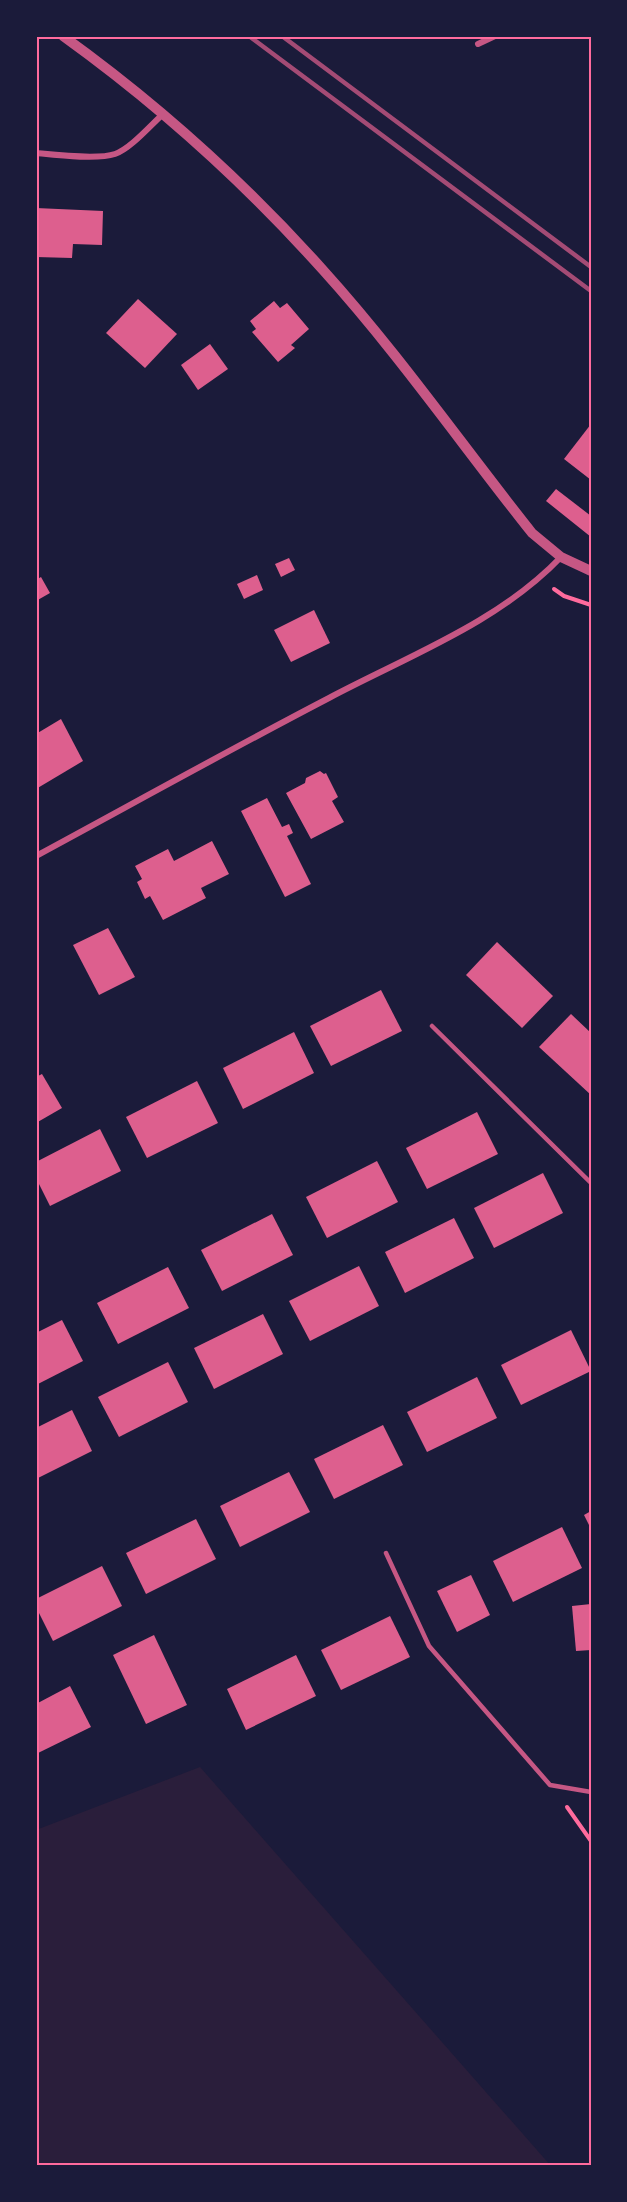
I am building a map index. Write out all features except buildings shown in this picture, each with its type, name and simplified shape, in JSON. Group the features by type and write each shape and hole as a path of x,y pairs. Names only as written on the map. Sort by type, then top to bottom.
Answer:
{"street":[{"path":"63,36 162,115 242,186 322,269 387,346 532,533 561,556 591,571"},
{"path":"478,44 495,36"},
{"path":"36,153 80,157 116,154 162,115"},
{"path":"36,856 329,697 490,615 540,579 561,556"}],"lane":[{"path":"432,1026 591,1183"},
{"path":"386,1553 429,1646 550,1785 591,1792"}],"path":[{"path":"540,579 564,596 591,606"},
{"path":"550,1785 591,1841"}],"shaded area":[{"path":"200,1767 551,2166 36,2166 36,1830"}],"railway":[{"path":"249,36 591,291"},
{"path":"282,36 591,267"}]}
